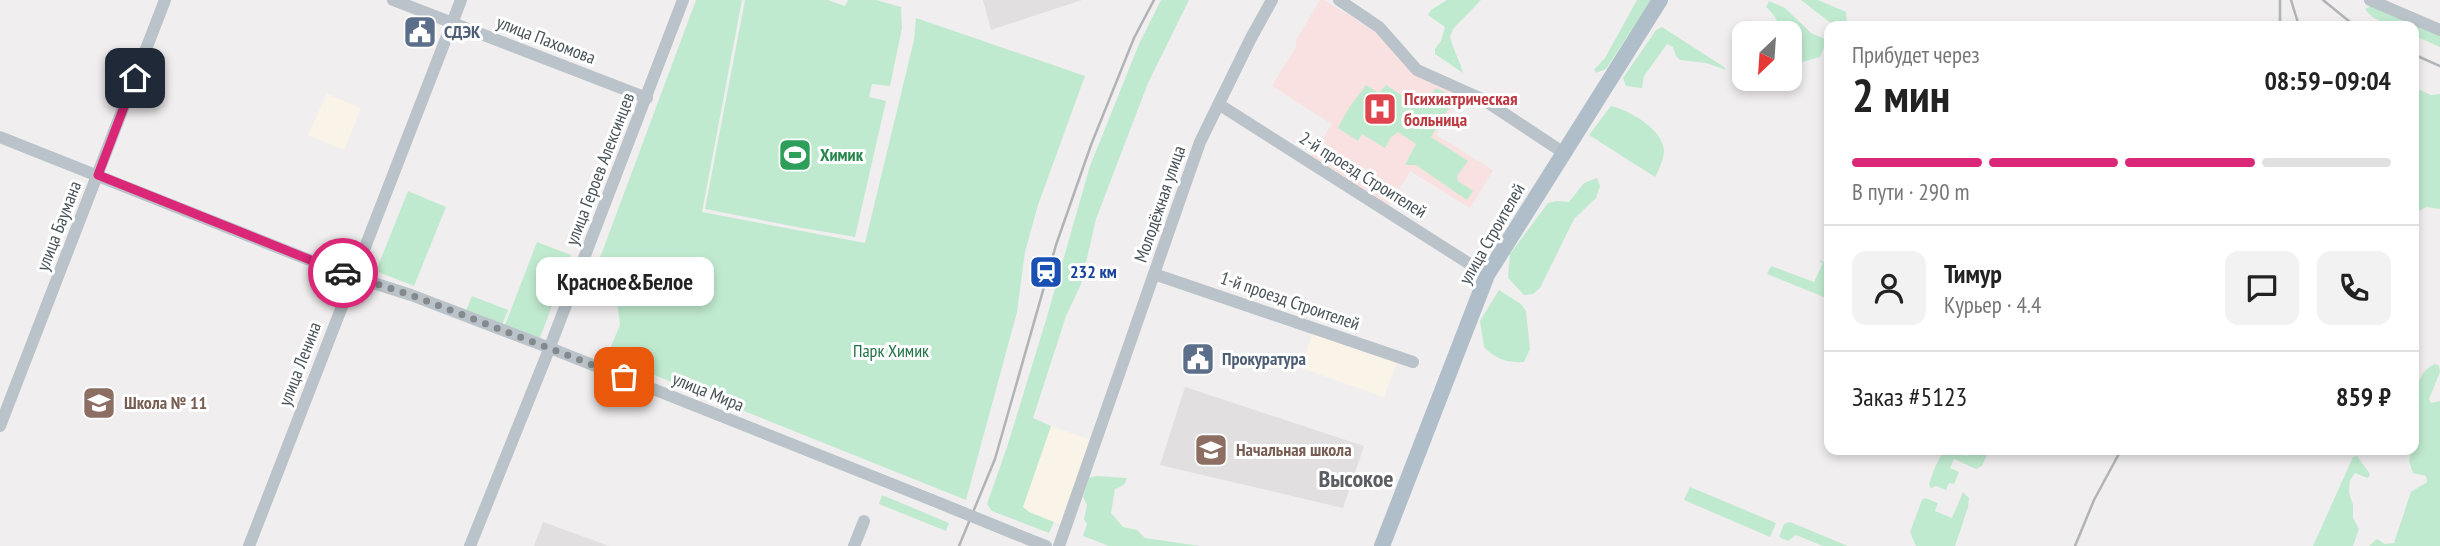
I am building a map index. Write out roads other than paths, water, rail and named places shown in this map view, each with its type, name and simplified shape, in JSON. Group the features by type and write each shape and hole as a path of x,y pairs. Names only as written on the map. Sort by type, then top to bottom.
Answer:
{"main road":[{"name":"улица Строителей","path":"1382,546 1487,275 1660,0"}],"street":[{"name":"улица Баумана","path":"0,426 164,0"},
{"name":"улица Пахомова","path":"393,0 647,97"},
{"name":"улица Ленина","path":"249,546 461,0"},
{"name":"улица Героев Алексинцев","path":"470,546 550,348 683,0"},
{"name":"Молодёжная улица","path":"1059,546 1200,142 1272,0"},
{"path":"1339,0 1379,27 1417,70 1484,100 1564,153"},
{"path":"2370,0 2440,30"},
{"name":"2-й проезд Строителей","path":"1220,104 1487,275"},
{"name":"улица Мира","path":"0,137 354,276 550,348 1046,546"},
{"name":"1-й проезд Строителей","path":"1154,274 1413,362"},
{"path":"854,546 864,521"}],"railway":[{"path":"959,546 995,459 1056,245 1091,145 1134,38 1154,0"},
{"path":"2280,0 2280,21"},
{"path":"2291,0 2297,21"},
{"path":"2323,0 2349,21"},
{"path":"2419,57 2440,66"},
{"path":"2075,546 2094,500 2118,455"}],"place":[{"name":"СДЭК","path":"420,32"},
{"name":"Психиатрическая больница","path":"1380,109"},
{"name":"Химик","path":"795,155"},
{"name":"232 км","path":"1046,272"},
{"name":"Прокуратура","path":"1198,359"},
{"name":"Красное&Белое","path":"624,377"},
{"name":"Школа № 11","path":"99,403"},
{"name":"Начальная школа","path":"1211,450"}],"district":[{"name":"Высокое","path":"1356,479"}],"park label":[{"name":"Парк Химик","path":"891,351"}]}
